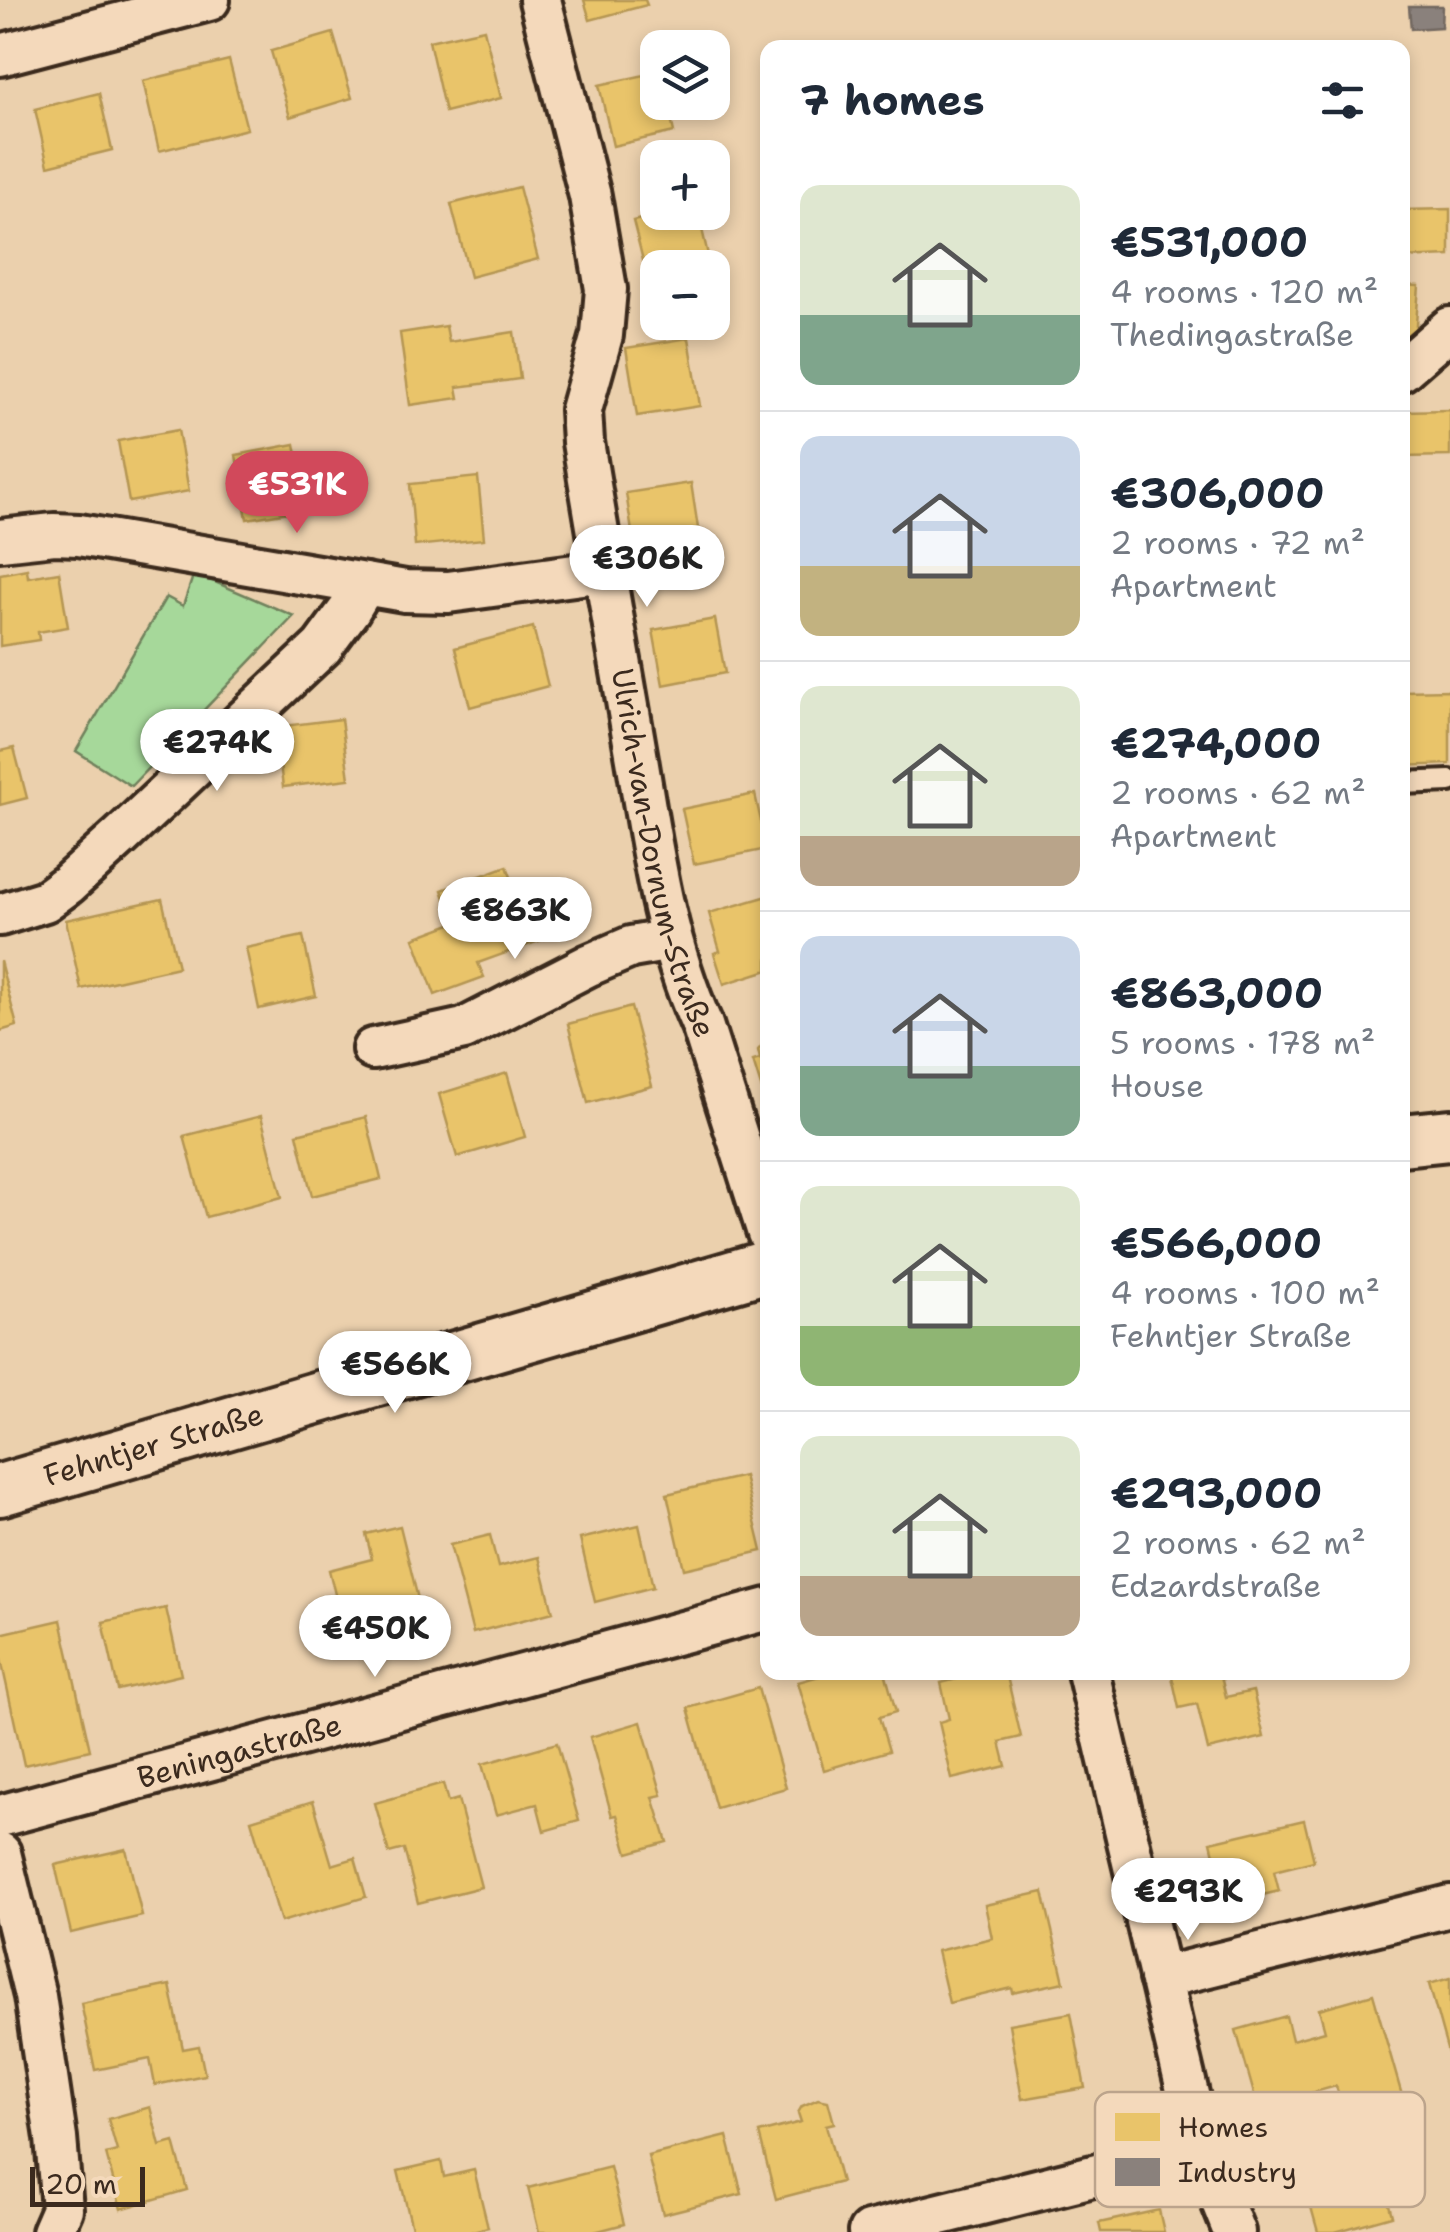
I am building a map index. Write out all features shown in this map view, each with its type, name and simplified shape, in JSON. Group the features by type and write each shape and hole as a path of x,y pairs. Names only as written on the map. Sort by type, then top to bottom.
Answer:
{"street":[{"path":"0,56 209,0"},
{"name":"Ulrich-van-Dornum-Straße","path":"540,0 590,196 606,289 602,335 581,410 582,442 651,844 671,940 760,1208"},
{"path":"1410,363 1450,328"},
{"path":"0,540 79,535 405,592 448,592 604,571"},
{"path":"0,916 45,901 120,837 322,646 365,584"},
{"path":"373,1049 464,1029 631,947 671,940"},
{"path":"1410,1139 1450,1134"},
{"name":"Fehntjer Straße","path":"0,1490 760,1268"},
{"name":"Beningastraße","path":"0,1816 760,1611"},
{"path":"1090,1680 1187,2092"},
{"path":"0,1853 35,1996 56,2138 62,2209 52,2232"},
{"path":"1160,1978 1450,1906"},
{"path":"869,2232 1095,2176"},
{"path":"1224,2207 1234,2232"}],"lane":[{"path":"1410,782 1450,780"}],"green space":[{"path":"194,573 294,616 131,786 76,751 166,597 183,606"}],"building: Homes":[{"path":"584,0 645,0 647,5 590,20"},
{"path":"484,29 501,98 445,112 429,41"},
{"path":"333,33 352,98 290,117 271,51"},
{"path":"229,60 247,129 159,151 143,81"},
{"path":"640,76 640,120 671,120 674,132 613,146 599,85"},
{"path":"99,93 112,150 48,166 35,109"},
{"path":"519,187 538,259 470,277 451,204"},
{"path":"1450,209 1450,256 1410,258 1410,210"},
{"path":"640,219 640,230 702,230 707,250 640,250 633,221"},
{"path":"1410,285 1419,286 1415,336 1410,336"},
{"path":"446,326 449,342 514,332 520,379 457,387 459,398 410,405 400,333"},
{"path":"689,340 700,406 637,416 626,348"},
{"path":"1450,410 1450,456 1410,457 1410,411"},
{"path":"178,430 189,491 129,502 118,441"},
{"path":"295,444 307,509 247,519 236,455"},
{"path":"478,477 484,539 415,546 410,484"},
{"path":"691,483 700,541 635,551 626,493"},
{"path":"27,569 28,577 59,572 68,627 38,632 39,640 0,646 0,574"},
{"path":"715,619 725,673 663,685 653,630"},
{"path":"533,627 548,686 470,707 455,648"},
{"path":"1450,690 1450,764 1410,766 1410,691"},
{"path":"341,719 349,779 283,787 275,727"},
{"path":"14,748 27,798 0,805 0,751"},
{"path":"755,794 760,850 694,864 682,809"},
{"path":"507,866 515,888 529,883 550,937 478,963 484,977 435,995 414,938 454,923 442,890"},
{"path":"760,898 760,973 724,984 714,953 720,951 709,913"},
{"path":"162,899 178,967 81,989 66,920"},
{"path":"303,936 316,996 259,1009 246,948"},
{"path":"0,961 17,1026 0,1031"},
{"path":"631,1007 652,1086 588,1103 568,1024"},
{"path":"760,1059 760,1083 753,1061"},
{"path":"507,1073 525,1137 457,1157 439,1094"},
{"path":"261,1116 282,1197 206,1217 184,1136"},
{"path":"366,1117 381,1179 312,1196 297,1134"},
{"path":"744,1476 760,1551 684,1569 667,1494"},
{"path":"639,1525 653,1587 595,1602 580,1539"},
{"path":"400,1526 419,1603 342,1623 329,1570 372,1559 366,1534"},
{"path":"490,1535 498,1567 539,1557 553,1612 473,1633 450,1545"},
{"path":"166,1608 181,1675 118,1690 103,1622"},
{"path":"61,1620 90,1750 24,1765 0,1655 0,1634"},
{"path":"887,1680 896,1712 879,1717 889,1751 824,1770 798,1682"},
{"path":"1008,1680 1021,1737 1000,1742 1006,1766 952,1779 939,1722 949,1719 941,1683"},
{"path":"1173,1680 1222,1680 1226,1697 1253,1691 1264,1737 1208,1750 1197,1704 1179,1708"},
{"path":"758,1688 786,1788 716,1808 688,1708"},
{"path":"641,1722 662,1795 653,1797 667,1842 628,1853 617,1815 612,1816 590,1737"},
{"path":"557,1743 579,1821 544,1831 537,1804 496,1815 482,1764"},
{"path":"443,1784 448,1802 458,1799 481,1887 418,1903 404,1849 389,1853 375,1803"},
{"path":"313,1801 332,1865 355,1858 366,1897 281,1922 251,1820"},
{"path":"1304,1820 1314,1861 1274,1871 1279,1891 1226,1904 1211,1842"},
{"path":"126,1849 142,1916 71,1933 55,1865"},
{"path":"1043,1892 1064,1982 1013,1993 1012,1988 949,2003 937,1951 992,1938 985,1905"},
{"path":"1450,1978 1450,2060 1429,1984"},
{"path":"170,1985 183,2049 199,2046 205,2075 155,2085 150,2059 95,2070 81,2003"},
{"path":"1373,1994 1401,2092 1338,2092 1336,2086 1315,2092 1253,2092 1236,2030 1286,2016 1292,2040 1325,2031 1319,2009"},
{"path":"1071,2013 1085,2088 1022,2099 1009,2024"},
{"path":"818,2099 828,2101 834,2123 826,2125 841,2182 776,2199 759,2133 801,2122 798,2113 802,2106"},
{"path":"150,2107 160,2146 174,2142 187,2190 121,2209 106,2154 117,2151 108,2119"},
{"path":"727,2136 742,2194 663,2214 648,2156"},
{"path":"441,2161 444,2177 474,2170 488,2227 469,2232 413,2232 398,2171"},
{"path":"610,2167 624,2224 594,2232 539,2232 528,2188"},
{"path":"1311,2207 1390,2207 1392,2216 1335,2232 1318,2232"},
{"path":"1159,2210 1164,2232 1101,2232 1099,2223"}],"building: Industry":[{"path":"1409,6 1442,6 1441,27 1411,29"}]}
